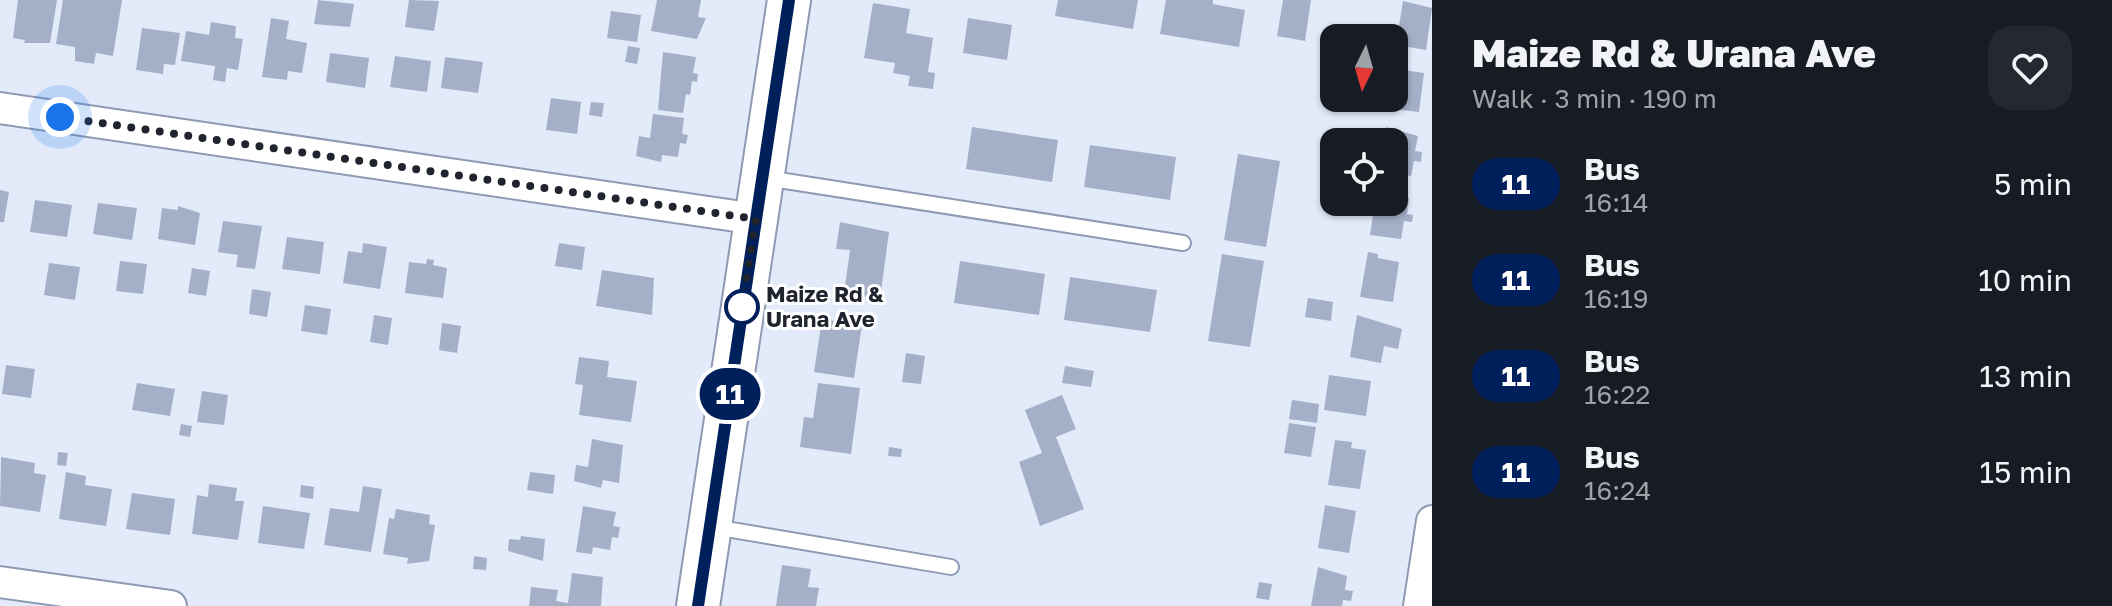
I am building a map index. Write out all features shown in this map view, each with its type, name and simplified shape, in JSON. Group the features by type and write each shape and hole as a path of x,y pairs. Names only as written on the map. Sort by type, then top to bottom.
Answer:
{"street":[{"path":"698,606 789,0"},
{"path":"0,108 756,219"},
{"path":"1419,606 1432,521"},
{"path":"0,582 118,602 171,606"}],"lane":[{"path":"762,177 1183,243"},
{"path":"711,526 951,567"}],"building":[{"path":"18,0 57,0 50,43 24,43 25,40 13,38"},
{"path":"63,0 122,0 113,56 96,53 94,64 75,61 75,47 56,44"},
{"path":"318,0 354,4 350,27 314,24"},
{"path":"409,0 439,1 434,31 405,27"},
{"path":"657,0 701,0 698,17 706,18 697,39 651,31"},
{"path":"1058,0 1138,0 1133,29 1055,16"},
{"path":"1166,0 1213,0 1213,4 1245,10 1239,47 1160,34"},
{"path":"1283,0 1311,0 1305,41 1277,36"},
{"path":"1403,1 1432,8 1426,50 1408,47 1408,24 1399,24"},
{"path":"873,3 910,9 906,33 933,38 928,72 935,73 933,89 908,86 910,76 893,73 895,63 864,58"},
{"path":"611,11 641,15 637,42 607,38"},
{"path":"271,18 289,21 286,39 307,43 302,73 288,71 287,80 262,77"},
{"path":"968,18 1012,25 1007,60 963,53"},
{"path":"211,22 236,26 235,38 243,39 238,70 227,68 225,82 213,80 215,66 181,61 186,31 209,35"},
{"path":"142,28 180,33 175,65 164,64 163,74 136,70"},
{"path":"628,46 640,48 637,64 625,62"},
{"path":"663,52 696,57 693,73 698,74 697,82 692,81 690,95 686,94 683,113 658,110"},
{"path":"330,53 369,58 365,88 326,82"},
{"path":"395,56 431,61 427,92 390,87"},
{"path":"445,57 483,62 478,93 441,88"},
{"path":"1408,71 1424,73 1419,112 1408,111"},
{"path":"551,98 581,102 577,134 546,130"},
{"path":"591,102 604,103 602,117 589,115"},
{"path":"653,114 684,118 682,134 688,135 686,144 680,143 678,157 662,155 661,162 636,156 639,136 650,138"},
{"path":"972,127 1058,140 1052,182 966,169"},
{"path":"1408,133 1418,136 1415,151 1422,152 1421,162 1414,161 1411,176 1408,175"},
{"path":"1090,145 1176,157 1170,200 1084,187"},
{"path":"1238,154 1280,161 1266,247 1224,240"},
{"path":"0,190 9,192 4,222 0,222"},
{"path":"35,200 72,205 67,237 30,232"},
{"path":"98,203 137,208 132,240 93,234"},
{"path":"178,206 200,213 195,245 158,239 162,208 178,210"},
{"path":"1413,215 1412,222 1404,221 1401,239 1370,235 1373,216"},
{"path":"223,221 262,226 255,269 236,267 238,255 218,252"},
{"path":"840,222 889,232 880,299 844,293 850,250 836,249"},
{"path":"287,237 324,242 320,274 282,269"},
{"path":"363,243 387,247 380,289 343,283 348,251 362,253"},
{"path":"559,243 585,247 582,270 555,266"},
{"path":"1368,252 1378,254 1378,258 1399,262 1393,302 1360,297"},
{"path":"1222,254 1264,261 1250,347 1208,341"},
{"path":"427,259 434,260 433,265 447,268 443,298 405,293 409,262 426,264"},
{"path":"120,261 147,264 143,294 116,291"},
{"path":"960,261 1045,274 1039,315 954,303"},
{"path":"49,263 80,267 75,300 44,295"},
{"path":"192,268 210,271 206,296 188,293"},
{"path":"602,270 654,278 652,315 596,306"},
{"path":"1070,277 1157,290 1150,332 1064,320"},
{"path":"252,289 271,292 267,317 249,314"},
{"path":"1308,298 1333,302 1331,321 1305,317"},
{"path":"305,305 331,309 327,335 301,331"},
{"path":"374,315 392,318 388,345 370,342"},
{"path":"1357,315 1402,329 1398,349 1384,346 1381,363 1350,357"},
{"path":"822,319 862,325 854,378 814,372"},
{"path":"442,323 461,326 457,353 439,350"},
{"path":"906,353 925,356 921,384 902,382"},
{"path":"579,357 609,361 607,377 637,381 631,422 579,415 583,385 575,384"},
{"path":"6,365 35,369 31,398 2,394"},
{"path":"1065,366 1094,371 1091,387 1062,383"},
{"path":"1329,375 1371,381 1366,416 1324,410"},
{"path":"137,383 175,389 170,416 132,410"},
{"path":"818,383 860,388 851,454 800,447 804,417 813,418"},
{"path":"202,391 228,395 224,425 197,422"},
{"path":"1062,395 1076,429 1056,437 1084,509 1040,526 1019,462 1042,453 1025,410"},
{"path":"1292,400 1319,404 1317,423 1289,419"},
{"path":"1289,423 1316,427 1311,457 1284,453"},
{"path":"181,424 192,426 190,437 179,435"},
{"path":"592,439 623,445 619,483 603,480 601,488 574,481 576,465 588,467"},
{"path":"1335,440 1352,442 1351,448 1366,450 1360,489 1328,485"},
{"path":"889,447 902,449 901,457 888,456"},
{"path":"58,452 68,453 66,466 57,465"},
{"path":"1,457 35,463 34,473 46,475 40,512 0,506"},
{"path":"66,472 86,476 85,485 112,489 106,526 59,519"},
{"path":"530,472 555,475 553,494 527,490"},
{"path":"209,484 237,488 235,501 244,501 238,540 192,534 197,495 208,497"},
{"path":"301,485 314,487 313,499 300,497"},
{"path":"363,486 382,489 371,552 324,545 330,508 359,512"},
{"path":"132,493 175,499 170,535 126,529"},
{"path":"1325,505 1356,511 1349,553 1318,548"},
{"path":"263,506 310,513 304,549 258,543"},
{"path":"583,506 616,512 613,526 620,527 618,538 612,537 610,550 593,547 592,554 576,552"},
{"path":"396,509 430,515 429,524 435,525 429,561 407,564 408,558 383,554 389,518 394,519"},
{"path":"521,536 545,539 543,561 508,551 509,539 520,540"},
{"path":"474,556 487,558 486,570 473,569"},
{"path":"782,565 811,569 808,587 819,588 816,606 776,606"},
{"path":"1318,567 1347,576 1345,590 1353,591 1351,601 1343,600 1342,606 1311,606"},
{"path":"572,573 603,577 601,606 529,606 531,587 558,590 556,601 568,603"},
{"path":"1259,582 1272,584 1269,600 1256,598"}],"bus line":[{"name":"11","path":"698,606 789,0"}],"place":[{"name":"Maize Rd & Urana Ave","path":"742,307"}],"route":[{"path":"60,117 756,219 742,307"}]}
